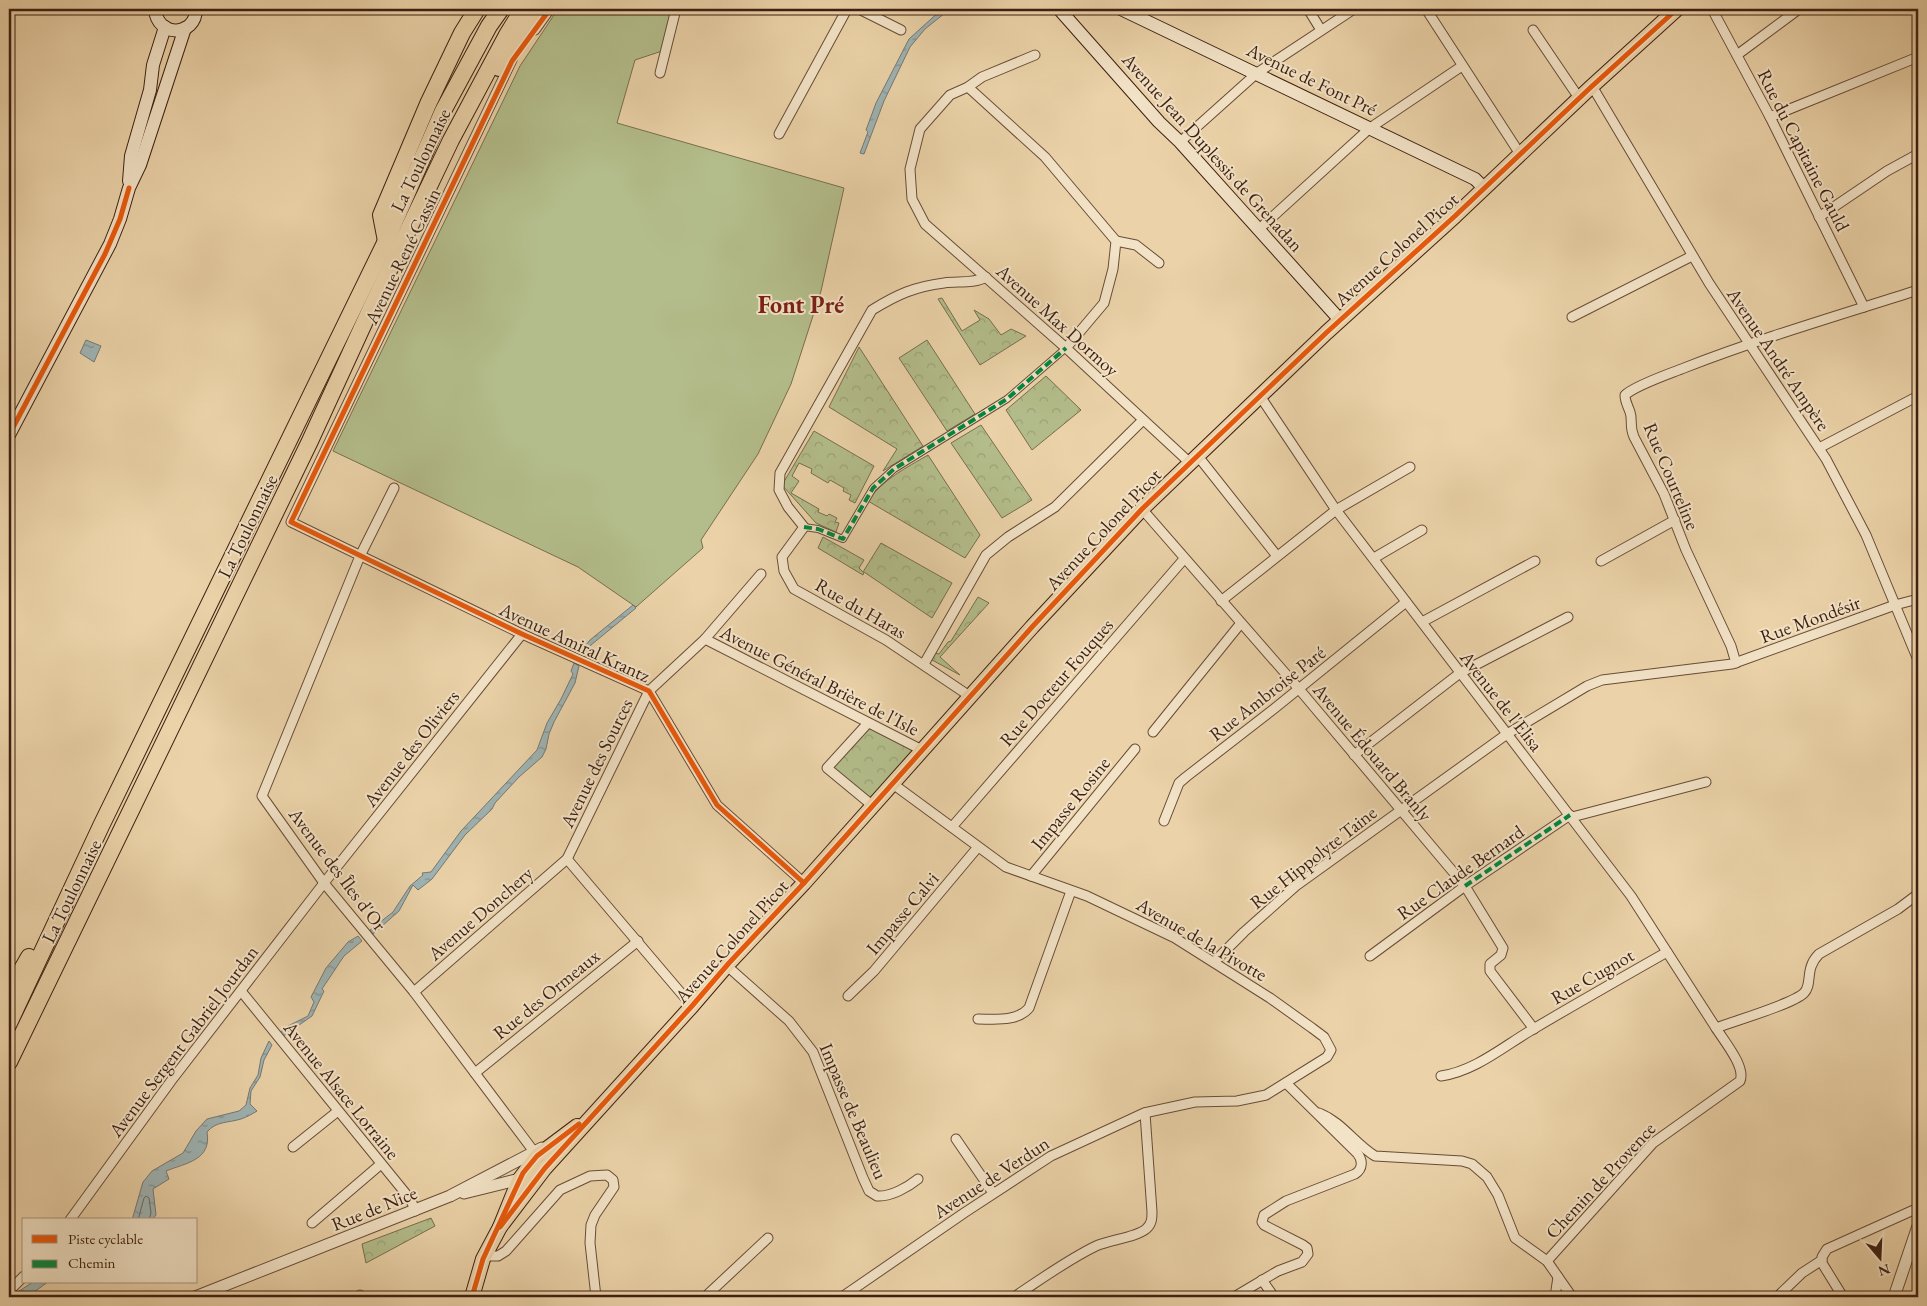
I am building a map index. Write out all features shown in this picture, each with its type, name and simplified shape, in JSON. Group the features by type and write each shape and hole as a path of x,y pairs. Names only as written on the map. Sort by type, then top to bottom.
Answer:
{"highway":[{"path":"386,241 381,215 432,95 462,32 477,9"},
{"name":"La Toulonnaise","path":"9,1022 101,826 386,241 444,111 500,9"},
{"name":"La Toulonnaise","path":"9,1062 310,441 451,140 502,43 523,9"},
{"path":"371,308 387,298 495,74 540,9"},
{"path":"9,992 101,826"}],"main road":[{"path":"155,9 158,20 165,27 178,30 185,28 195,19 196,9"},
{"name":"Avenue Jean Duplessis de Grenadan","path":"1059,9 1159,122 1230,196 1258,230 1340,320"},
{"name":"Avenue de Font Pré","path":"1121,9 1475,179 1484,188"},
{"name":"Avenue Colonel Picot","path":"500,1227 545,1168 692,1006 726,965 804,883 1032,627 1142,509 1193,458 1340,320 1677,9"},
{"path":"129,188 131,156 150,90 152,65 165,27"},
{"path":"9,435 105,254 120,219 129,188 140,164 185,28"},
{"name":"Avenue Colonel Picot","path":"472,1297 485,1256 500,1227 508,1204 519,1180 536,1154 595,1113"}],"street":[{"name":"Avenue René Cassin","path":"291,522 512,61 550,9"},
{"path":"660,73 676,9"},
{"path":"779,134 848,9"},
{"path":"860,9 901,30"},
{"path":"1308,9 1321,30"},
{"path":"1180,142 1257,74 1354,9"},
{"path":"1426,9 1520,154"},
{"name":"Rue du Capitaine Gauld","path":"1712,9 1770,117 1864,307"},
{"path":"1737,55 1800,9"},
{"path":"1533,30 1579,98"},
{"path":"1035,56 982,77 968,87 1045,157 1116,240 1136,245 1159,263"},
{"path":"1770,117 1918,56"},
{"path":"1258,230 1370,128 1462,66"},
{"name":"Avenue André Ampère","path":"1592,86 1602,100 1692,256 1748,344 1819,448 1839,482 1866,535 1918,660"},
{"name":"Avenue Max Dormoy","path":"968,87 950,95 920,129 910,169 912,199 925,224 1066,348 1143,420 1193,458 1277,556"},
{"path":"1820,217 1887,171 1918,154"},
{"path":"986,277 980,281 945,283 916,288 895,295 872,310 780,473 779,490 788,507 804,527 818,529 843,539 873,488 894,469 1007,399 1066,348 1104,303 1113,269 1116,240"},
{"path":"1572,317 1692,256"},
{"path":"1748,344 1918,290"},
{"name":"Rue Courteline","path":"1736,663 1731,646 1686,550 1676,520 1631,430 1631,414 1625,396 1631,391 1659,378 1748,344"},
{"name":"Avenue de l'Elisa","path":"1260,396 1336,510 1631,896 1716,1028"},
{"path":"1819,448 1918,396"},
{"path":"924,664 986,555 1008,537 1055,507 1143,420"},
{"path":"1221,601 1336,510 1410,467"},
{"path":"360,556 394,488"},
{"name":"Avenue Édouard Branly","path":"1142,509 1299,689 1465,886 1502,945 1502,955 1490,964 1490,971 1534,1029"},
{"path":"1601,561 1676,520"},
{"name":"Avenue Amiral Krantz","path":"291,522 522,634 649,691 717,805 804,883"},
{"name":"Rue du Haras","path":"804,527 782,557 784,571 794,589 886,640 971,697"},
{"path":"1374,558 1422,530"},
{"name":"Avenue des Îles d'Or","path":"360,556 262,796 324,883 414,992 545,1168"},
{"name":"Rue Docteur Fouques","path":"952,828 1184,559"},
{"path":"1422,622 1535,561"},
{"name":"Avenue des Sources","path":"567,859 649,691 705,639 761,574"},
{"name":"Rue Mondésir","path":"1736,663 1895,605 1918,599"},
{"name":"Rue Ambroise Paré","path":"1164,821 1182,780 1299,689 1406,602"},
{"path":"1354,755 1460,673 1568,617"},
{"path":"1153,732 1241,624"},
{"name":"Avenue des Oliviers","path":"324,883 522,634"},
{"name":"Avenue Général Brière de l'Isle","path":"705,639 922,750"},
{"name":"Rue Hippolyte Taine","path":"1214,962 1288,892 1507,734 1598,682 1736,663"},
{"path":"868,723 827,768 873,806"},
{"name":"Impasse Rosine","path":"1031,876 1134,750"},
{"name":"Rue Claude Bernard","path":"1370,956 1465,886 1571,816 1706,782"},
{"name":"Avenue de la Pivotte","path":"893,784 1006,867 1071,891 1159,930 1270,998 1324,1037 1329,1043 1331,1050 1327,1057 1286,1083"},
{"name":"Impasse Calvi","path":"848,996 874,971 978,847"},
{"path":"567,859 692,1006"},
{"name":"Avenue Donchery","path":"414,992 567,859"},
{"name":"Avenue Sergent Gabriel Jourdan","path":"71,1218 172,1080 324,883"},
{"path":"978,1019 1016,1017 1023,1014 1029,1008 1071,891"},
{"path":"1716,1028 1802,995 1807,988 1809,970 1814,959 1835,943 1918,894"},
{"name":"Rue des Ormeaux","path":"475,1073 638,941"},
{"name":"Rue Cugnot","path":"1441,1076 1455,1074 1469,1068 1667,952"},
{"name":"Impasse de Beaulieu","path":"726,965 789,1021 812,1052 869,1191 877,1196 885,1196 912,1184 918,1179"},
{"name":"Avenue Alsace Lorraine","path":"241,991 411,1200 415,1210"},
{"name":"Chemin de Provence","path":"1547,1261 1653,1143 1740,1081 1742,1076 1741,1069 1716,1028"},
{"path":"1234,1297 1278,1271 1302,1262 1307,1257 1308,1251 1303,1245 1267,1227 1262,1222 1264,1215 1279,1204 1355,1174 1360,1169 1360,1156 1286,1083"},
{"name":"Avenue de Verdun","path":"842,1297 993,1193 1051,1156 1146,1113 1202,1100 1237,1101 1260,1097 1271,1093 1286,1083"},
{"path":"293,1147 338,1111"},
{"path":"1014,1297 1094,1247 1111,1240 1138,1234 1150,1226 1152,1212 1146,1113"},
{"path":"1316,1113 1331,1119 1376,1156 1462,1161 1472,1164 1487,1177 1495,1189 1515,1238 1547,1261 1572,1297"},
{"path":"956,1139 993,1193"},
{"name":"Rue de Nice","path":"195,1297 450,1196 536,1154"},
{"path":"312,1223 381,1164"},
{"path":"450,1196 519,1180 545,1168"},
{"path":"485,1256 498,1256 506,1251 560,1190 590,1176 608,1175 614,1180 614,1187 595,1215 590,1230 596,1297"},
{"path":"489,1187 498,1191 508,1204"},
{"path":"1776,1297 1802,1273 1822,1260 1825,1252 1830,1247 1918,1208"},
{"path":"1894,1297 1918,1226"},
{"path":"705,1297 768,1238"},
{"path":"1822,1260 1826,1271 1843,1297"},
{"path":"1555,1297 1558,1277"},
{"path":"9,1291 22,1278"},
{"path":"1262,1280 1274,1297"}],"green space":[{"path":"558,9 658,9 672,13 662,51 635,60 617,123 844,188 821,291 791,384 758,454 701,540 703,548 636,607 578,567 333,451 520,66"},
{"path":"942,298 962,331 980,320 974,310 989,319 1001,335 1011,329 1026,336 980,365 938,299"},
{"path":"927,340 975,414 947,431 899,358"},
{"path":"859,347 923,446 883,471 897,449 829,407"},
{"path":"1046,376 1081,410 1032,450 1006,410"},
{"path":"981,425 1032,500 1002,518 951,443"},
{"path":"814,431 874,466 855,503 849,500 851,495 843,491 844,488 830,480 828,483 811,473 812,469 799,463 792,476 799,481 791,493 819,509 818,512 837,518 835,522 839,523 836,532 816,523 782,485"},
{"path":"928,455 980,535 965,558 868,501 888,480"},
{"path":"823,537 864,560 859,568 863,572 881,543 952,583 932,618 864,572 863,575 818,548"},
{"path":"978,597 989,603 940,657 960,675 932,660 934,653 939,654 948,642 951,641"},
{"path":"869,725 915,752 871,800 830,767"},
{"path":"431,1218 435,1226 366,1263 362,1244"}],"water":[{"path":"942,9 950,9 925,29 910,47 884,101 864,154 860,153 876,103 909,39"},
{"path":"86,340 101,346 94,362 80,353"},
{"path":"633,605 636,608 591,645 584,654 580,652 590,640"},
{"path":"574,663 579,666 575,683 554,722 542,757 519,777 495,803 492,809 465,835 432,879 418,890 413,885 399,911 373,934 370,930 393,912 410,886 423,875 422,873 431,872 461,831 537,750 547,723 573,674 571,671"},
{"path":"358,936 362,941 344,956 322,989 324,991 312,1016 282,1037 279,1033 308,1016 314,1002 311,997 326,968 348,942"},
{"path":"269,1041 272,1045 264,1060 260,1077 251,1091 250,1104 257,1111 243,1118 218,1124 211,1128 207,1132 206,1149 201,1155 189,1163 166,1171 169,1179 153,1189 156,1215 154,1218 133,1218 143,1182 152,1171 183,1153 196,1131 207,1119 239,1111 246,1105 250,1088 258,1075 261,1058"},
{"path":"30,1284 45,1284 27,1297 10,1297"}],"marked path":[{"path":"804,527 818,529 843,539 873,488 894,469 1007,399 1066,348"},
{"path":"1465,886 1570,815"}],"cycle path":[{"path":"550,9 512,61 291,522 522,634 649,691 717,805 804,883"},
{"path":"500,1227 545,1168 729,963 804,883 1032,627 1142,509 1326,333 1455,216 1590,88 1677,9"},
{"path":"9,435 105,254 120,219 129,188"},
{"path":"472,1297 483,1259 523,1173 537,1156 579,1124"}],"district":[{"name":"Font Pré","path":"801,305"}]}
